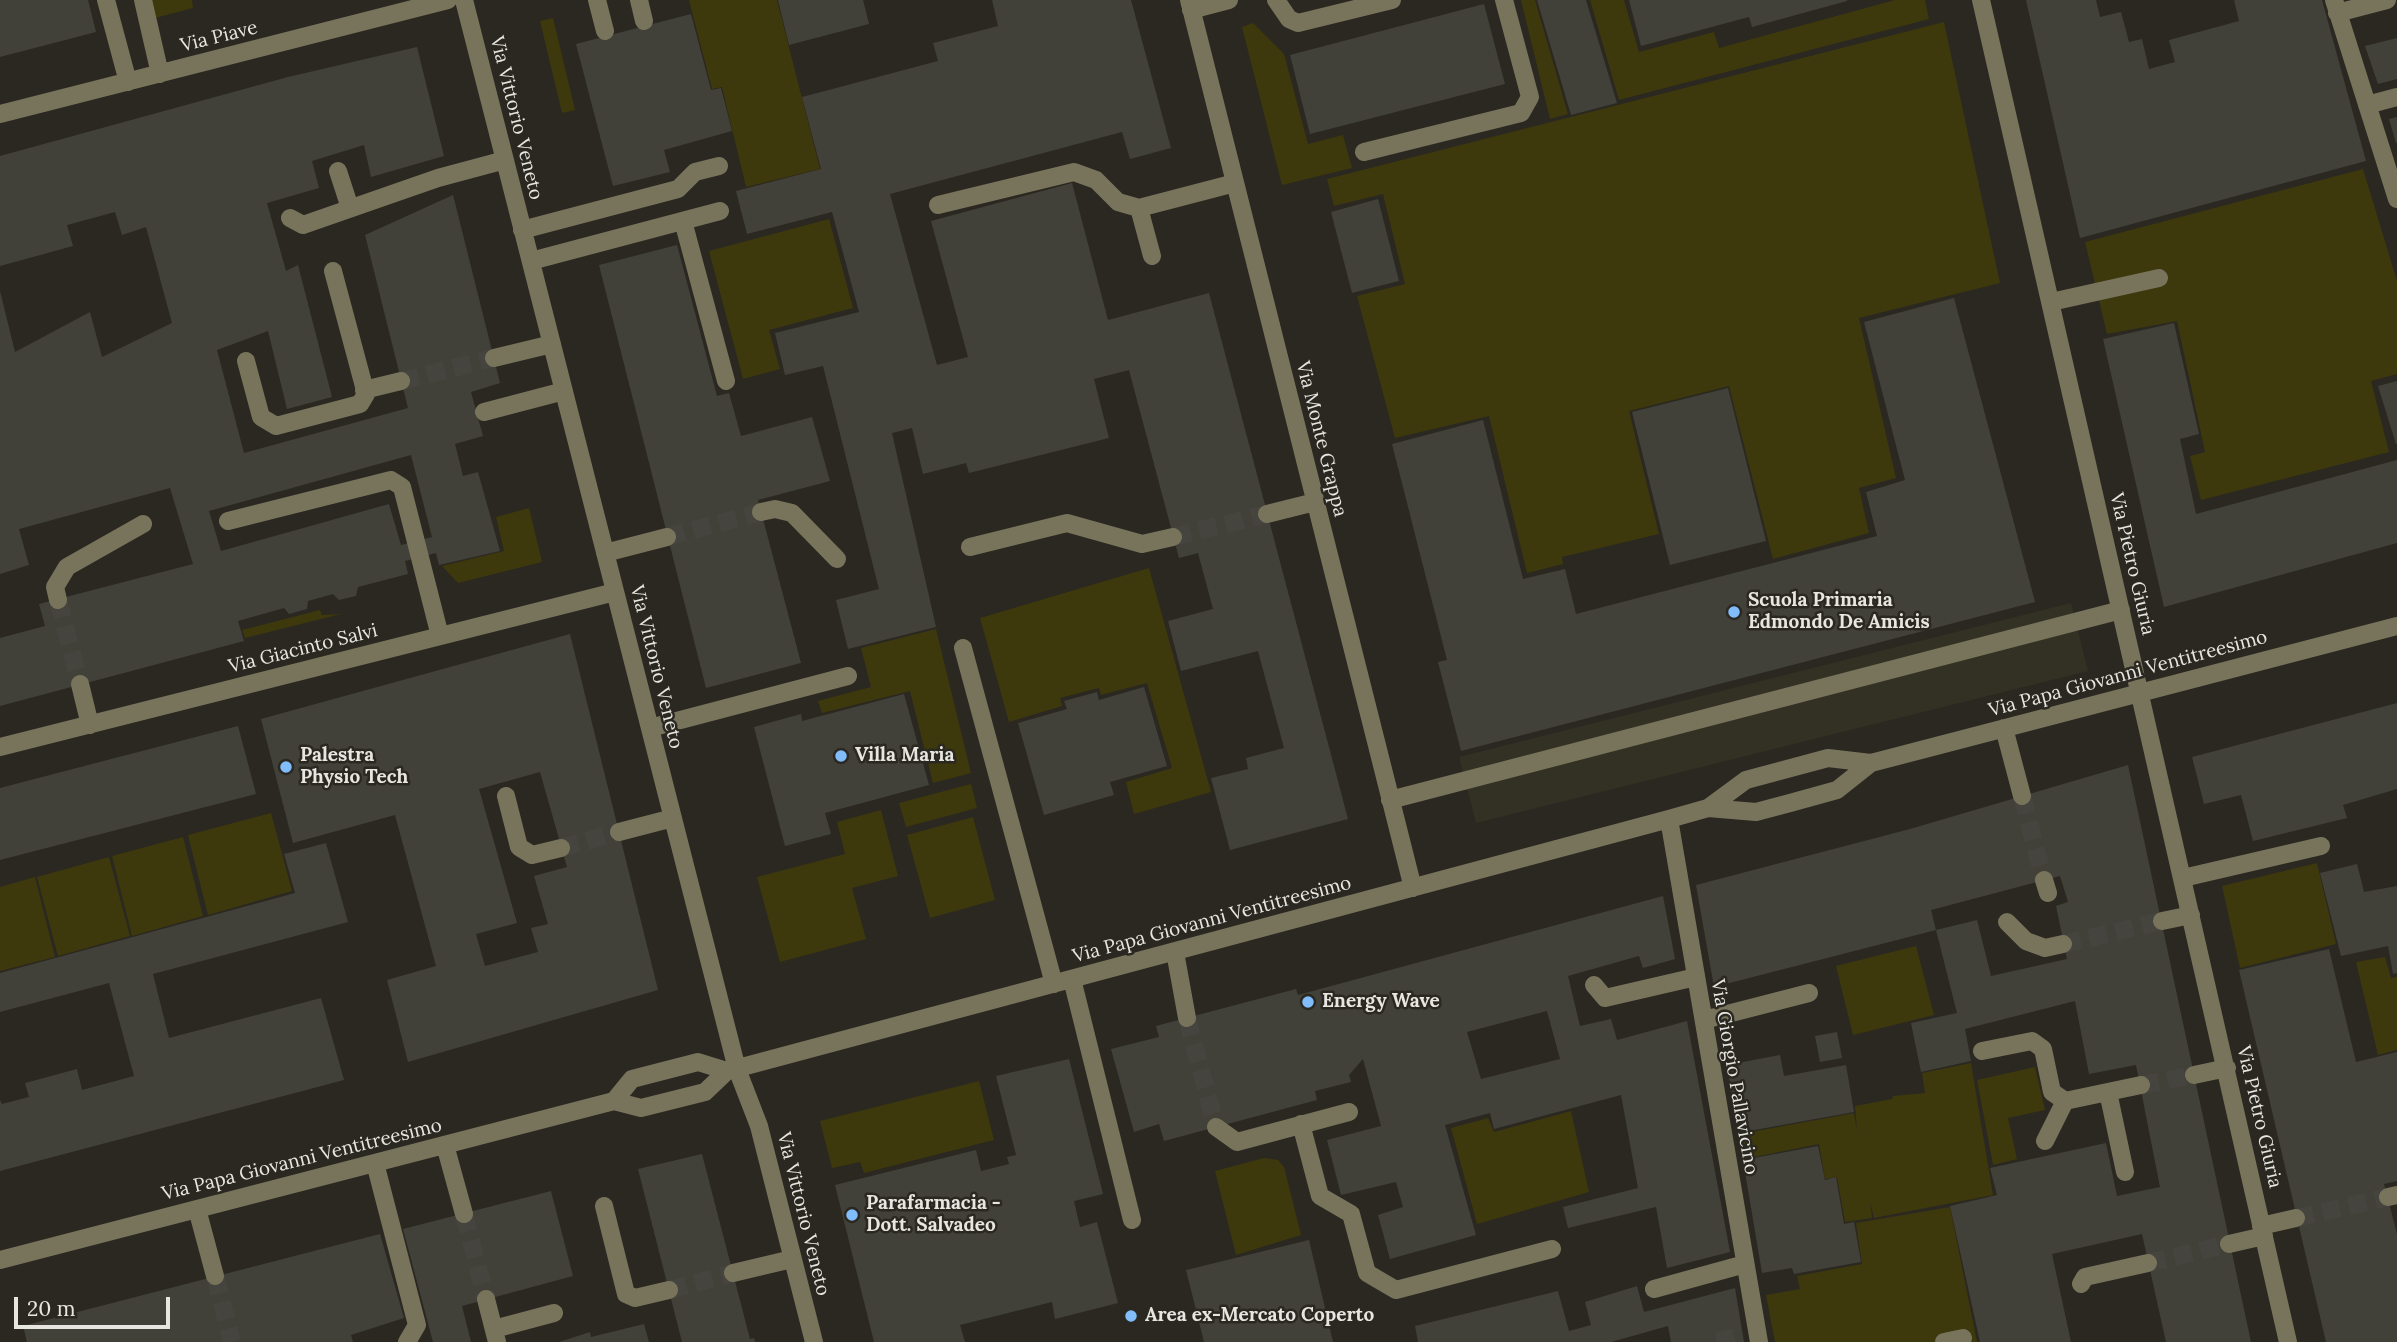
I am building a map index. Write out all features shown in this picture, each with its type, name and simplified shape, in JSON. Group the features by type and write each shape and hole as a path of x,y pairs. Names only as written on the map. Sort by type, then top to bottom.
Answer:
{"street":[{"path":"106,0 128,82"},
{"path":"143,0 160,74"},
{"name":"Via Piave","path":"0,114 448,0"},
{"name":"Via Vittorio Veneto","path":"464,0 673,818 732,1070 759,1126 814,1342"},
{"path":"597,0 605,31"},
{"path":"639,0 644,21"},
{"path":"1190,5 1228,0"},
{"path":"1276,0 1289,19 1298,23 1392,0"},
{"path":"1364,152 1521,113 1530,97 1504,0"},
{"name":"Via Pietro Giuria","path":"1981,0 2288,1342"},
{"path":"2387,0 2335,7 2397,199"},
{"name":"Via Monte Grappa","path":"1190,5 1412,888"},
{"path":"2367,105 2397,97"},
{"path":"290,218 303,225 438,178 505,160"},
{"path":"522,230 678,189 695,172 719,166"},
{"path":"338,171 350,208"},
{"path":"937,205 1074,172 1096,180 1118,202 1139,208 1236,183"},
{"path":"1139,208 1153,256"},
{"path":"531,261 720,211"},
{"path":"683,221 726,382"},
{"path":"246,361 261,417 276,426 360,404 366,394 333,271"},
{"path":"2051,302 2159,278"},
{"path":"494,358 552,344"},
{"path":"364,390 401,381"},
{"path":"484,412 564,391"},
{"path":"228,521 391,480 402,487 440,636"},
{"path":"1267,514 1315,502"},
{"path":"761,512 775,509 792,513 837,559"},
{"path":"970,547 1067,523 1142,544 1173,537"},
{"path":"58,600 55,587 67,567 143,524"},
{"path":"605,554 667,537"},
{"name":"Via Giacinto Salvi","path":"0,747 615,592"},
{"path":"1390,800 2121,610"},
{"name":"Via Papa Giovanni Ventitreesimo","path":"1708,808 1746,780 1828,758 1871,763 2397,626"},
{"path":"963,648 1054,984"},
{"path":"650,728 848,676"},
{"path":"80,684 90,724"},
{"path":"2004,728 2022,796"},
{"name":"Via Papa Giovanni Ventitreesimo","path":"0,1260 614,1101 641,1108 705,1092 732,1070 1708,808 1756,812 1837,790 1871,763"},
{"path":"506,796 519,847 533,855 561,848"},
{"path":"619,832 673,818"},
{"name":"Via Giorgio Pallavicino","path":"1669,819 1745,1264 1753,1337"},
{"path":"2183,878 2321,846"},
{"path":"2162,921 2191,915"},
{"path":"2007,922 2026,941 2045,948 2063,944"},
{"path":"1175,952 1187,1018"},
{"path":"1594,985 1605,998 1696,978"},
{"path":"1072,979 1132,1220"},
{"path":"1704,1020 1809,993"},
{"path":"1982,1051 2032,1041 2043,1049 2052,1092 2065,1101 2141,1085"},
{"name":"Via Papa Giovanni Ventitreesimo","path":"614,1101 632,1079 698,1062 732,1070"},
{"path":"2194,1075 2227,1068"},
{"path":"2108,1092 2125,1172"},
{"path":"2045,1141 2065,1101"},
{"path":"1216,1127 1237,1142 1349,1112"},
{"path":"1301,1125 1320,1196 1352,1214 1367,1273 1395,1290 1552,1249"},
{"path":"445,1145 464,1214"},
{"path":"375,1163 417,1325 407,1342"},
{"path":"604,1206 626,1294 635,1298 669,1290"},
{"path":"197,1209 215,1276"},
{"path":"2230,1244 2296,1218"},
{"path":"733,1273 792,1259"},
{"path":"2081,1284 2085,1277 2148,1262"},
{"path":"1654,1290 1745,1264"},
{"path":"486,1299 495,1336 554,1313"},
{"path":"1944,1342 1963,1338"}],"shaded area":[{"path":"151,0 192,0 193,8 155,18"},
{"path":"689,0 777,0 820,169 746,187 722,87 712,89"},
{"path":"1521,0 1535,0 1568,114 1550,119"},
{"path":"1590,0 1624,0 1639,52 1714,32 1719,48 1895,0 1925,0 1929,19 1619,100"},
{"path":"553,18 575,110 562,113 540,21"},
{"name":"Scuola Primaria Edmondo De Amicis","path":"1944,22 2000,283 1859,318 1896,478 1859,488 1869,533 1773,559 1729,386 1629,411 1659,534 1562,557 1563,564 1527,573 1489,416 1395,438 1357,296 1405,284 1383,194 1334,206 1327,179"},
{"path":"1253,23 1284,54 1308,144 1343,135 1352,168 1282,185 1242,27"},
{"path":"2363,169 2397,281 2397,374 2371,381 2389,452 2201,500 2190,456 2205,452 2177,321 2107,334 2085,242"},
{"path":"829,219 853,308 769,330 780,369 743,379 709,251"},
{"path":"529,508 542,562 458,583 442,566 504,551 496,517"},
{"path":"1149,568 1211,792 1134,814 1126,782 1172,768 1147,683 1101,695 1099,688 1060,698 1062,706 1009,722 980,618"},
{"path":"2071,603 2088,671 1476,823 1459,757"},
{"path":"320,610 322,615 341,614 245,638 242,630"},
{"path":"936,629 971,773 933,783 910,691 822,713 818,701 871,687 861,648"},
{"path":"971,784 977,808 906,827 899,803"},
{"path":"881,810 898,876 852,888 866,939 780,962 757,877 845,854 837,822"},
{"path":"271,813 292,891 208,915 188,835"},
{"path":"973,817 995,900 930,918 907,835"},
{"path":"183,837 203,916 132,936 112,856"},
{"path":"109,857 130,936 58,956 37,877"},
{"path":"2317,863 2336,944 2240,968 2222,886"},
{"path":"35,877 55,957 0,971 0,887"},
{"path":"1916,946 1934,1015 1853,1035 1836,966"},
{"path":"2385,957 2391,978 2397,977 2397,1050 2378,1055 2356,962"},
{"path":"1971,1063 1993,1195 1874,1218 1870,1202 1872,1218 1845,1222 1837,1177 1825,1179 1819,1144 1744,1159 1740,1134 1854,1113 1857,1131 1855,1106 1892,1099 1893,1096 1925,1093 1922,1073"},
{"path":"2035,1067 2045,1110 2008,1118 2017,1159 1993,1165 1977,1080"},
{"path":"979,1081 994,1140 864,1173 860,1162 832,1168 820,1121"},
{"path":"1571,1111 1589,1192 1477,1224 1451,1128 1488,1118 1494,1132"},
{"path":"1264,1158 1278,1160 1284,1167 1301,1235 1236,1255 1215,1171"},
{"path":"1950,1207 1977,1342 1775,1342 1766,1295 1800,1289 1797,1276 1862,1264 1856,1223"}],"building":[{"path":"0,0 88,0 96,32 0,57"},
{"path":"778,0 863,0 869,24 789,45"},
{"path":"992,0 1131,0 1171,148 1130,159 1122,132 890,194 937,365 968,357 931,221 1072,183 1108,320 1209,293 1348,819 1230,850 1211,778 1248,769 1246,758 1284,748 1258,651 1181,671 1168,621 1213,609 1198,553 1179,558 1129,370 1094,379 1109,438 969,473 966,463 923,474 912,428 892,433 936,627 848,649 836,600 879,589 823,366 785,375 775,333 859,312 832,212 747,234 736,191 821,169 802,97 938,61 933,43 998,26"},
{"path":"1537,0 1586,0 1617,103 1571,115"},
{"path":"1629,0 1847,1 1752,27 1749,17 1641,46"},
{"path":"2026,0 2096,0 2100,17 2121,12 2129,42 2142,39 2149,69 2175,62 2169,40 2239,21 2234,0 2322,0 2366,161 2080,238"},
{"path":"1484,4 1505,84 1310,134 1290,55"},
{"path":"691,14 711,90 721,88 732,131 664,150 670,172 613,186 576,44"},
{"path":"2397,38 2397,79 2378,84 2365,46"},
{"path":"417,47 444,156 371,177 364,145 312,161 319,188 267,203 286,271 298,265 332,397 287,409 268,331 217,350 244,453 408,408 365,235 453,195 500,383 471,392 483,436 455,444 463,476 478,472 500,551 439,565 436,553 405,561 408,574 358,587 356,596 339,600 333,594 308,601 307,609 289,614 284,608 238,621 244,641 0,706 0,638 45,626 39,604 193,564 170,488 19,529 29,565 0,574 0,291 15,352 90,312 102,357 172,323 146,227 122,235 115,212 67,225 73,246 0,266 0,156 288,77","holes":["411,455 432,537 401,545 389,504 221,551 209,511"]},
{"path":"2397,117 2397,143 2396,143 2389,119"},
{"path":"1378,199 1399,281 1352,293 1331,212"},
{"path":"677,245 717,396 729,393 741,436 812,417 830,481 758,500 801,663 706,688 599,265"},
{"path":"1954,298 2035,602 1461,751 1438,662 1447,660 1392,444 1483,420 1523,579 1565,569 1576,614 1877,536 1866,492 1905,480 1864,322"},
{"path":"2174,323 2199,434 2180,439 2196,514 2397,460 2397,543 2164,607 2103,339"},
{"path":"2397,381 2397,444 2396,444 2378,386"},
{"path":"1728,388 1766,541 1670,565 1632,412"},
{"path":"570,634 658,990 408,1062 387,980 436,966 395,815 293,843 261,719","holes":["540,772 567,867 534,876 548,924 531,928 538,952 485,966 476,934 517,923 479,789"]},
{"path":"1144,687 1167,766 1110,782 1114,795 1044,815 1018,723 1067,709 1064,701 1097,692 1099,700"},
{"name":"Villa Maria","path":"904,694 929,785 825,813 831,834 785,846 754,727 801,714 802,721"},
{"path":"2397,703 2397,789 2343,805 2347,818 2253,841 2241,795 2204,804 2192,757"},
{"path":"238,726 256,794 0,860 0,788"},
{"path":"2128,765 2251,1342 2166,1342 2142,1234 2052,1254 2071,1342 1980,1342 1950,1206 1997,1195 1990,1168 2106,1143 2117,1196 2160,1187 2136,1065 2089,1074 2075,1001 1965,1029 1971,1061 1921,1072 1911,1023 1957,1013 1936,930 1714,987 1696,885 1910,829","holes":["2060,876 2068,902 2056,906 2067,959 1991,976 1977,920 1936,930 1931,910"]},
{"path":"326,843 348,922 153,974 169,1038 321,998 344,1080 0,1171 0,1100 2,1104 29,1097 25,1083 77,1069 82,1090 134,1076 109,983 0,1012 0,973 295,893 284,854"},
{"path":"2357,864 2364,892 2397,886 2397,973 2393,974 2388,946 2341,956 2320,873"},
{"path":"1663,896 1675,959 1643,968 1639,956 1568,976 1580,1026 1611,1019 1617,1040 1687,1021 1730,1252 1667,1268 1656,1207 1568,1228 1563,1207 1638,1188 1621,1095 1494,1129 1490,1113 1445,1125 1476,1235 1390,1259 1378,1215 1403,1207 1396,1182 1341,1195 1327,1140 1381,1126 1363,1059 1349,1075 1351,1082 1315,1091 1317,1100 1164,1141 1159,1124 1134,1132 1111,1049 1159,1037 1156,1026 1296,989 1298,995","holes":["1547,1011 1560,1059 1481,1079 1467,1032"]},
{"path":"2329,949 2356,1062 2397,1052 2397,1181 2384,1184 2397,1234 2397,1342 2326,1342 2239,970"},
{"path":"1837,1032 1842,1058 1820,1062 1815,1036"},
{"path":"1780,1055 1784,1076 1846,1065 1854,1112 1738,1133 1727,1065"},
{"path":"1069,1059 1103,1194 1074,1201 1080,1227 1097,1222 1118,1303 1055,1319 1052,1302 960,1325 965,1342 874,1342 835,1185 976,1150 981,1171 1009,1164 1007,1157 1016,1155 996,1076"},
{"path":"1818,1146 1825,1180 1836,1177 1844,1224 1854,1222 1861,1262 1794,1274 1792,1268 1762,1273 1743,1160"},
{"path":"702,1154 750,1339 754,1338 755,1342 682,1342 638,1169"},
{"path":"551,1191 573,1276 462,1306 471,1342 433,1342 403,1229"},
{"path":"380,1234 404,1318 351,1335 353,1342 27,1342 23,1326"},
{"path":"1309,1240 1333,1342 1204,1342 1186,1270"},
{"path":"1637,1286 1644,1312 1735,1288 1744,1342 1671,1342 1668,1326 1611,1342 1418,1342 1415,1326 1558,1291 1569,1331 1591,1325 1585,1302"},
{"path":"644,1324 649,1342 559,1342 590,1332 591,1337"}],"tunnel":[{"path":"401,381 494,358"},
{"path":"667,537 761,512"},
{"path":"1173,537 1267,514"},
{"path":"58,600 80,684"},
{"path":"2022,796 2044,880"},
{"path":"561,848 619,832"},
{"path":"2063,944 2162,921"},
{"path":"1187,1018 1216,1127"},
{"path":"2141,1085 2194,1075"},
{"path":"2296,1218 2388,1197"},
{"path":"464,1214 486,1299"},
{"path":"2148,1263 2229,1244"},
{"path":"669,1290 733,1273"},
{"path":"215,1276 232,1342"},
{"path":"1717,1342 1743,1335"}],"place":[{"name":"Scuola Primaria Edmondo De Amicis","path":"1734,612"},
{"name":"Villa Maria","path":"841,756"},
{"name":"Palestra Physio Tech","path":"286,767"},
{"name":"Energy Wave","path":"1308,1002"},
{"name":"Parafarmacia - Dott. Salvadeo","path":"852,1215"},
{"name":"Area ex-Mercato Coperto","path":"1131,1316"}]}
